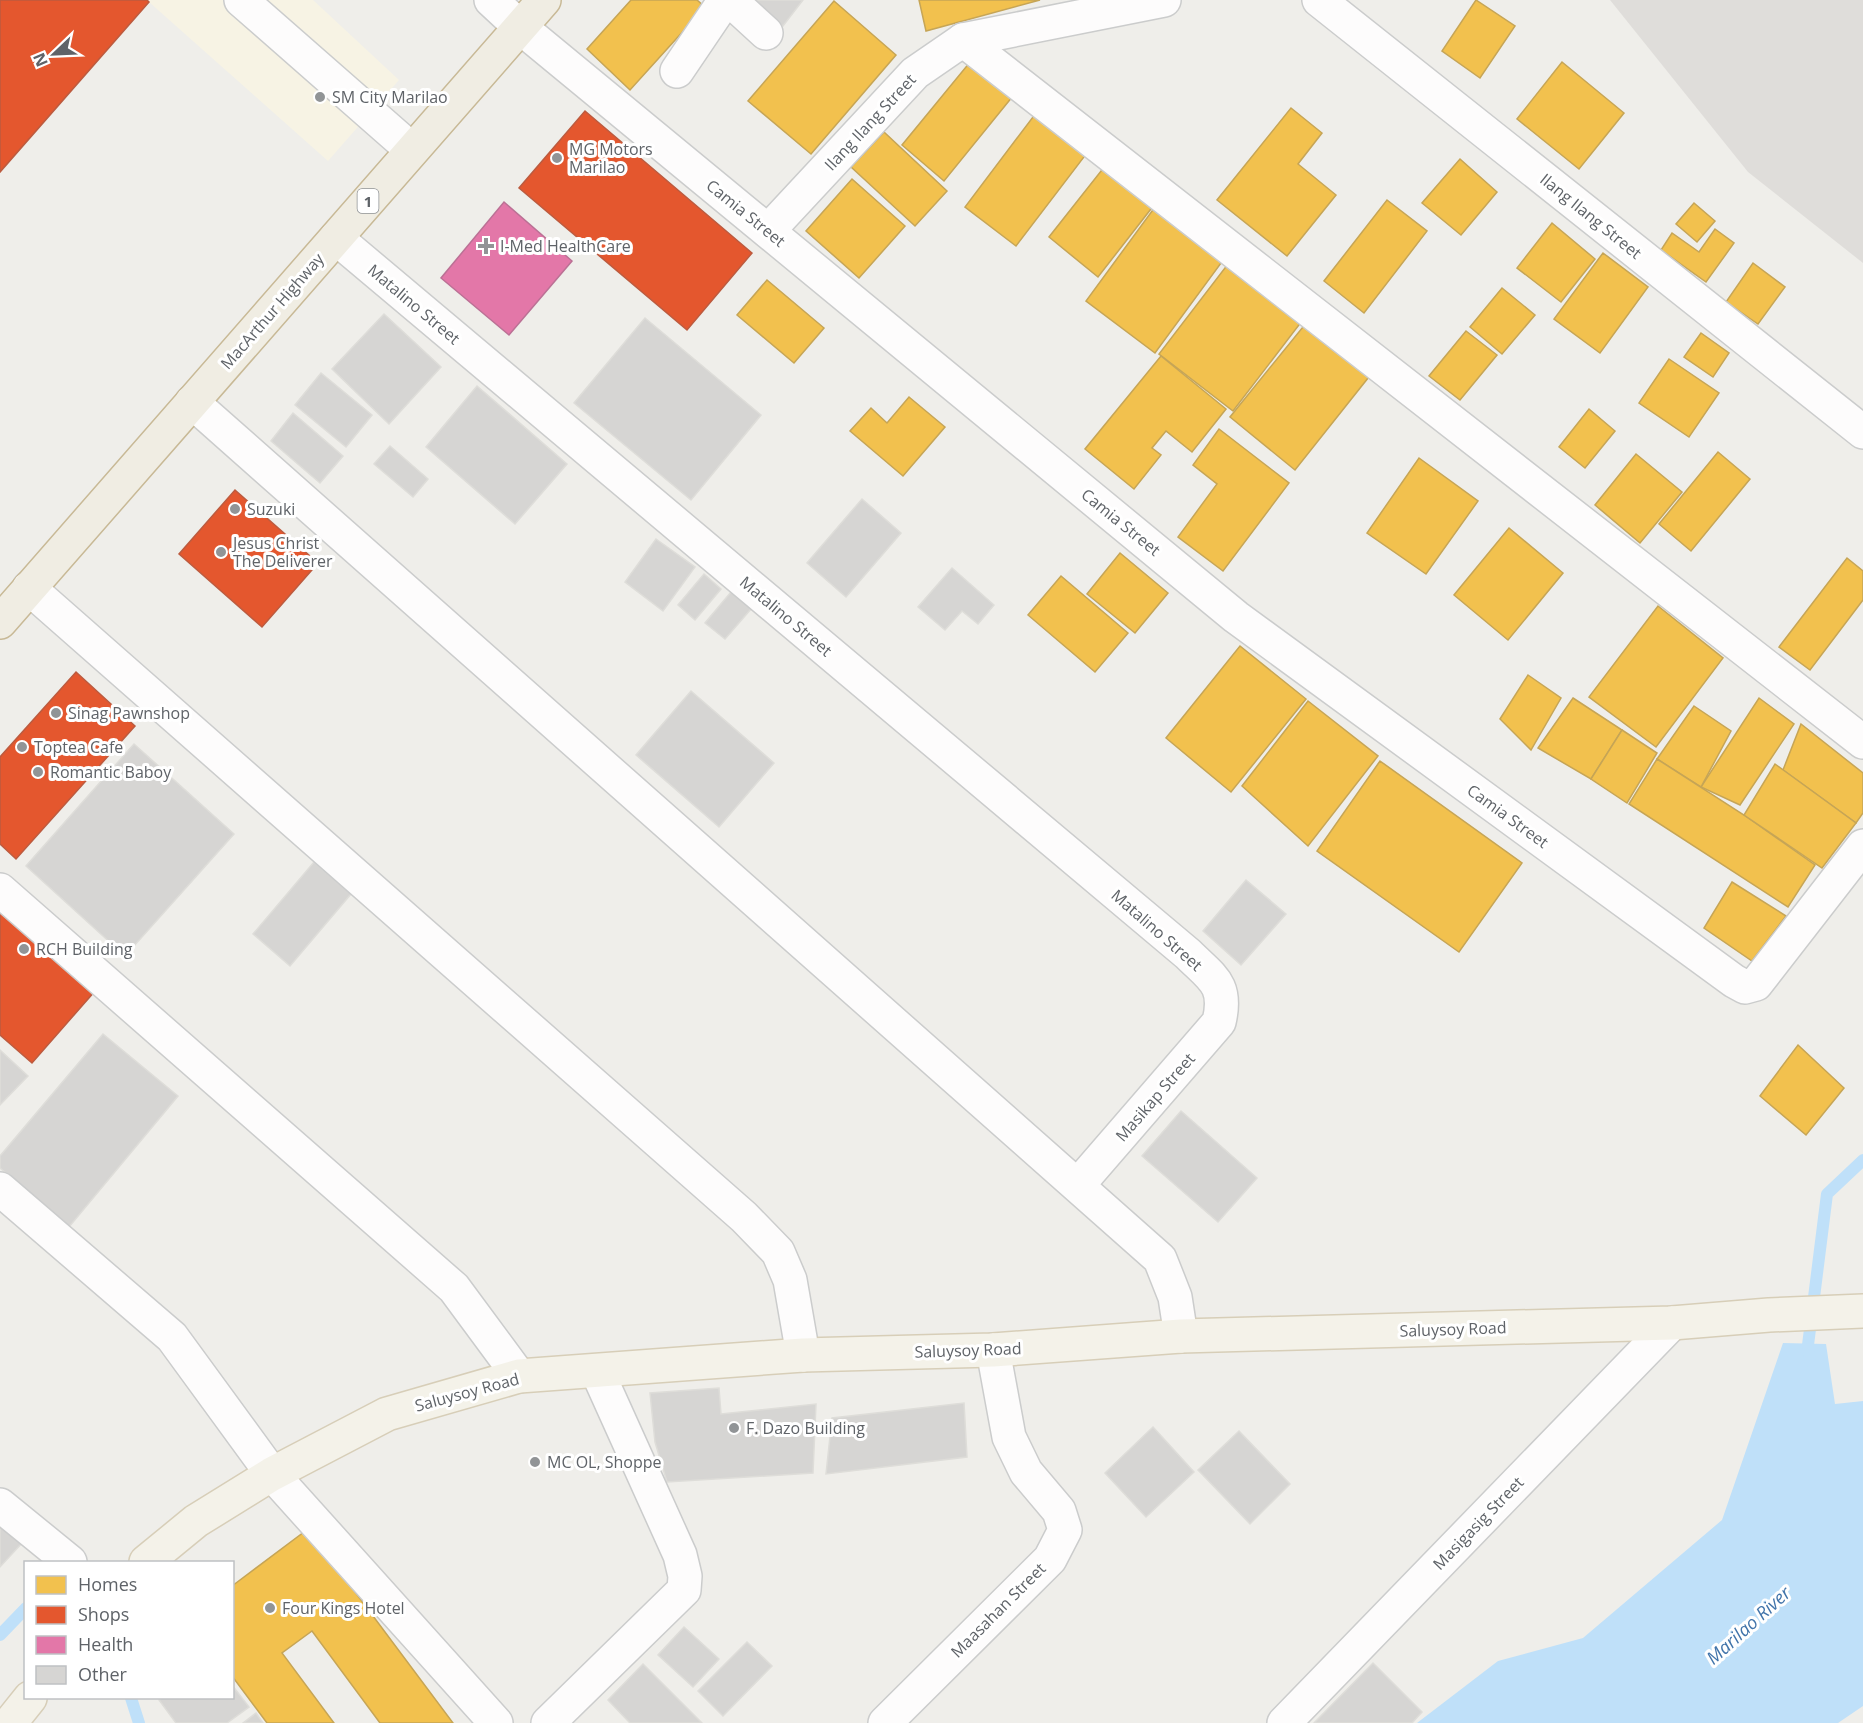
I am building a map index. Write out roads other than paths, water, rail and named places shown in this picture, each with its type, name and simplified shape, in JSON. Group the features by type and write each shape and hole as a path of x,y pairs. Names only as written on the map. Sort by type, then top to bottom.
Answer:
{"highway":[{"name":"MacArthur Highway","path":"0,622 544,0"}],"main road":[{"name":"Saluysoy Road","path":"148,1561 196,1521 272,1474 387,1414 519,1376 803,1355 993,1350 1180,1336 1672,1323 1850,1312"},
{"path":"10,1723 29,1699"}],"street":[{"path":"241,0 412,150"},
{"name":"Camia Street","path":"491,0 520,27 1236,617 1734,981 1745,987 1756,984 1863,846"},
{"path":"676,71 727,0 766,33"},
{"name":"Ilang Ilang Street","path":"768,231 915,73 963,40 1164,0"},
{"name":"Ilang Ilang Street","path":"1319,0 1863,432"},
{"path":"963,40 1863,742"},
{"name":"Matalino Street","path":"336,238 1188,954 1217,982 1223,1004"},
{"path":"192,402 1160,1259 1175,1297 1180,1336"},
{"path":"29,588 744,1217 778,1252 790,1280 803,1355"},
{"path":"0,890 454,1288 519,1376"},
{"name":"Masikap Street","path":"1078,1185 1219,1022 1223,1004"},
{"path":"0,1189 172,1337 272,1474 496,1723"},
{"name":"Masigasig Street","path":"1284,1723 1672,1323"},
{"name":"Maasahan Street","path":"885,1723 1050,1559 1065,1530 1059,1511 1026,1472 1009,1437 993,1350"},
{"path":"548,1723 684,1590 685,1576 680,1555 597,1371"},
{"path":"0,1506 68,1561"}],"water":[{"name":"Marilao River","path":"1783,1343 1826,1344 1835,1404 1863,1401 1863,1706 1838,1723 1417,1723 1498,1661 1583,1638 1722,1520"}],"waterway":[{"path":"1810,1361 1808,1345 1827,1194 1863,1160"},
{"path":"0,1635 24,1610"},
{"path":"131,1699 139,1723"}],"place":[{"name":"SM City Marilao","path":"320,97"},
{"name":"MG Motors Marilao","path":"557,158"},
{"name":"I-Med HealthCare","path":"486,246"},
{"name":"Suzuki","path":"235,509"},
{"name":"Jesus Christ The Deliverer","path":"221,552"},
{"name":"Sinag Pawnshop","path":"56,713"},
{"name":"Toptea Cafe","path":"22,747"},
{"name":"Romantic Baboy","path":"38,772"},
{"name":"RCH Building","path":"24,949"},
{"name":"F. Dazo Building","path":"734,1428"},
{"name":"MC OL, Shoppe","path":"535,1462"},
{"name":"Four Kings Hotel","path":"270,1608"}]}
